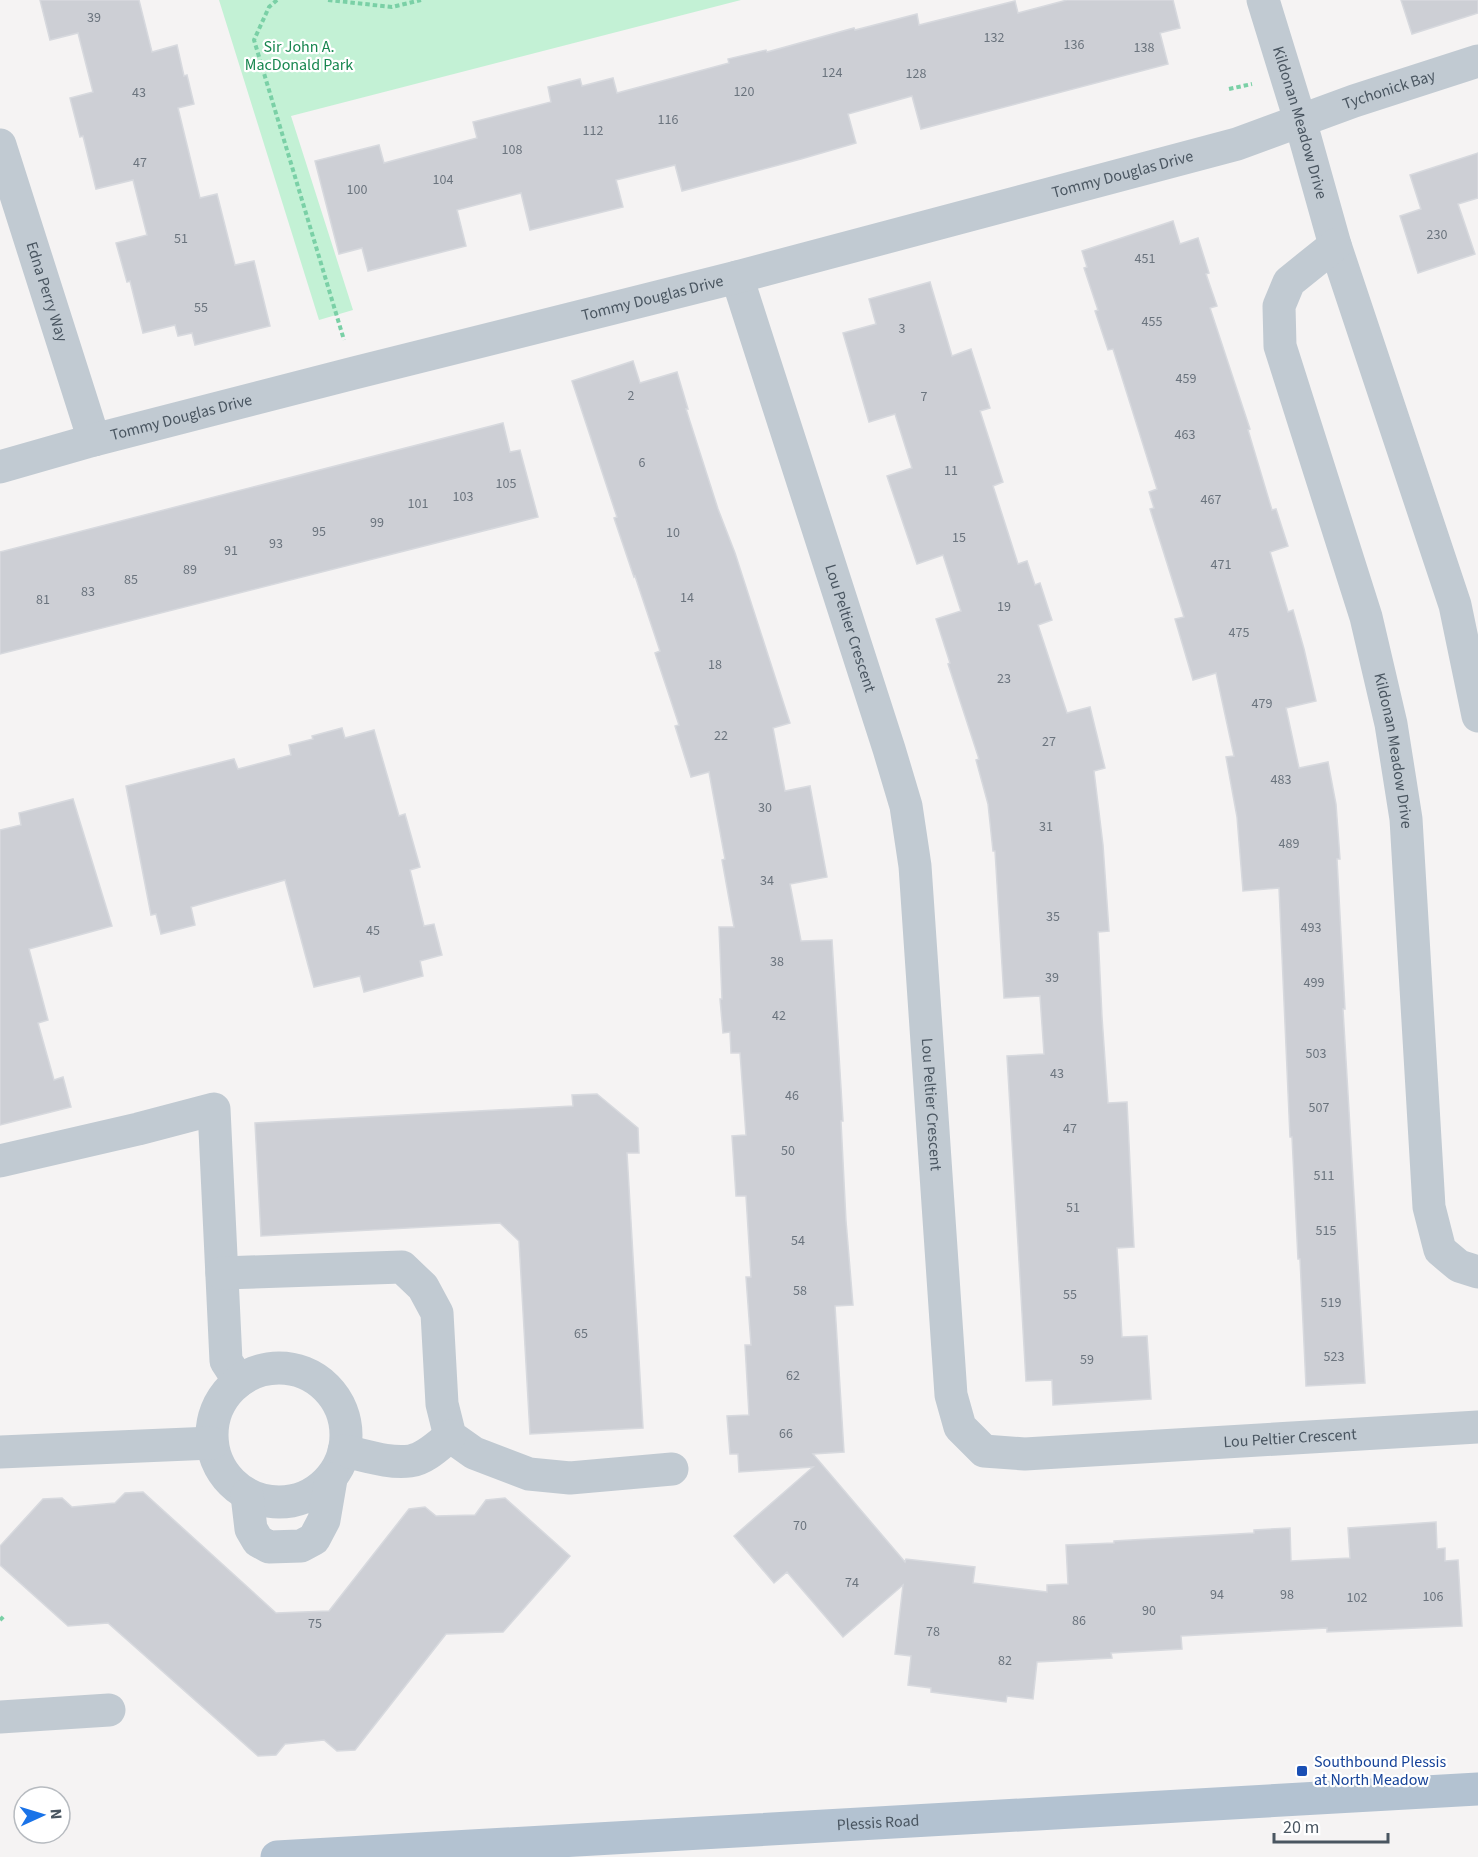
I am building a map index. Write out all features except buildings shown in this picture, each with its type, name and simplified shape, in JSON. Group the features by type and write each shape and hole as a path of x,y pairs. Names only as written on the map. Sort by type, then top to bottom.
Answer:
{"main road":[{"name":"Plessis Road","path":"277,1857 1478,1789"}],"street":[{"name":"Kildonan Meadow Drive","path":"1263,0 1335,245 1466,601 1478,716"},
{"name":"Tychonick Bay","path":"1300,120 1478,61"},
{"name":"Tommy Douglas Drive","path":"0,467 94,440 737,277 1237,144 1300,120"},
{"name":"Edna Perry Way","path":"0,145 94,440"},
{"name":"Kildonan Meadow Drive","path":"1335,245 1289,282 1279,306 1280,346 1366,617 1391,724 1406,819 1429,1207 1440,1250 1459,1266 1478,1272"},
{"name":"Lou Peltier Crescent","path":"737,277 890,749 906,806 915,866 951,1395 960,1427 984,1451 1025,1454 1478,1427"},
{"path":"0,1161 138,1129 214,1108 226,1361 239,1381"},
{"path":"222,1274 402,1267 423,1287 437,1312 442,1404 450,1436 474,1453 529,1474 570,1479 672,1469"},
{"path":"247,1494 251,1529 258,1541 269,1547 301,1546 314,1539 324,1520 337,1465 346,1436 344,1413 333,1393 316,1377 295,1369 274,1367 253,1372 239,1381 221,1401 213,1421 212,1443 218,1463 230,1481 247,1494 268,1502 291,1502 313,1494 337,1465 387,1460 412,1461 432,1451 450,1436"},
{"path":"0,1452 212,1443"},
{"path":"0,1717 109,1710"}],"path":[{"path":"277,0 269,7 255,40 354,373"},
{"path":"328,0 392,8 421,0"},
{"path":"0,1620 5,1616"}],"green space":[{"name":"Sir John A. MacDonald Park","path":"219,0 741,0 291,116 353,310 319,320"}],"place":[{"name":"Southbound Plessis at North Meadow","path":"1302,1771"}]}
